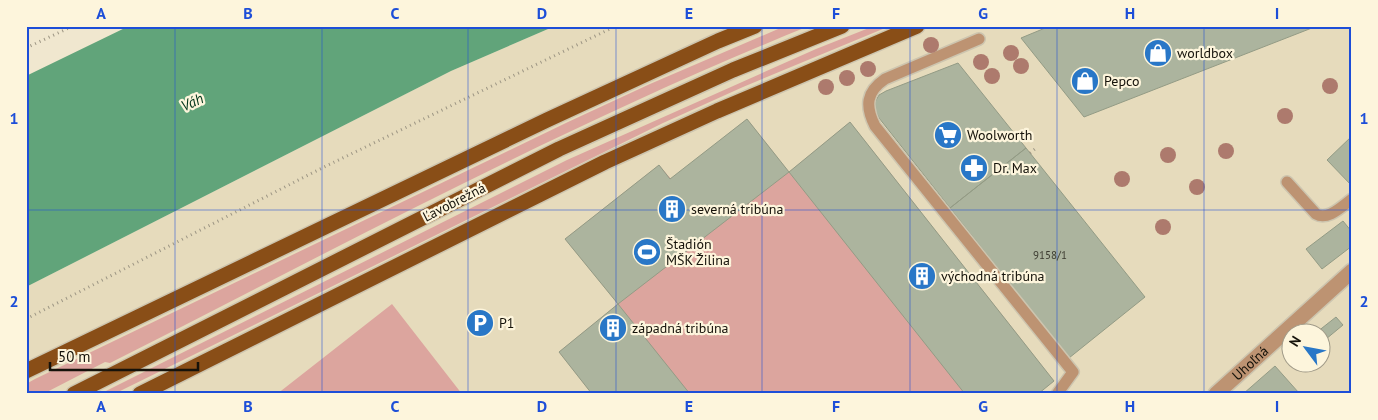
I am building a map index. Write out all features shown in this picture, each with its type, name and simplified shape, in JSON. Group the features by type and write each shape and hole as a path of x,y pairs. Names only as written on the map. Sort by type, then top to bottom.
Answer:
{"main road":[{"path":"26,371 538,124 756,26"},
{"name":"Ľavobrežná","path":"74,394 559,149 733,70 842,26"},
{"path":"140,394 605,162 717,111 917,26"}],"street":[{"name":"Uhoľná","path":"1216,394 1352,271"}],"lane":[{"path":"979,39 877,84 869,102 868,112 875,126 1074,372 1057,394"},
{"path":"1287,182 1320,217 1327,216 1352,199"}],"path":[{"path":"26,48 74,26"},
{"path":"26,319 322,168 616,26"},
{"path":"1030,153 1035,149"}],"shaded area":[{"path":"555,26 1352,26 1352,394 26,394 26,287 451,71"},
{"path":"785,26 809,26 631,103 543,144 110,363 105,362 43,394 26,394 26,384 35,379 568,122 650,84"},
{"path":"874,26 890,26 743,87 663,123 114,394 100,394 567,160 816,49"},
{"name":"Štadión MŠK Žilina","path":"747,119 789,172 850,122 1054,381 1037,394 592,394 559,352 618,304 565,239 659,165 671,179"},
{"path":"392,304 462,394 277,394"}],"water":[{"name":"Váh","path":"129,26 555,26 451,71 26,287 26,76"}],"building":[{"path":"1050,26 1317,26 1084,117 1021,38"},
{"path":"958,63 1026,148 950,208 879,118 875,110 875,102 879,95 886,91"},
{"name":"severná tribúna","path":"747,119 789,172 618,304 565,239 659,165 670,179"},
{"name":"východná tribúna","path":"850,122 1054,381 1038,394 965,394 789,172"},
{"path":"1352,136 1352,186 1327,160"},
{"path":"1026,148 1145,297 1069,358 950,208"},
{"path":"1343,221 1352,232 1352,246 1322,269 1306,249"},
{"name":"západná tribúna","path":"618,304 690,394 592,394 559,352"},
{"path":"1336,317 1343,325 1330,336 1330,322"},
{"path":"1275,366 1299,393 1243,394"}],"place":[{"name":"worldbox","path":"1158,53"},
{"name":"Pepco","path":"1085,81"},
{"name":"Woolworth","path":"948,135"},
{"name":"Dr. Max","path":"974,168"},
{"name":"severná tribúna","path":"672,209"},
{"name":"Štadión MŠK Žilina","path":"647,252"},
{"name":"východná tribúna","path":"922,276"},
{"name":"P1","path":"480,323"},
{"name":"západná tribúna","path":"613,328"}]}
